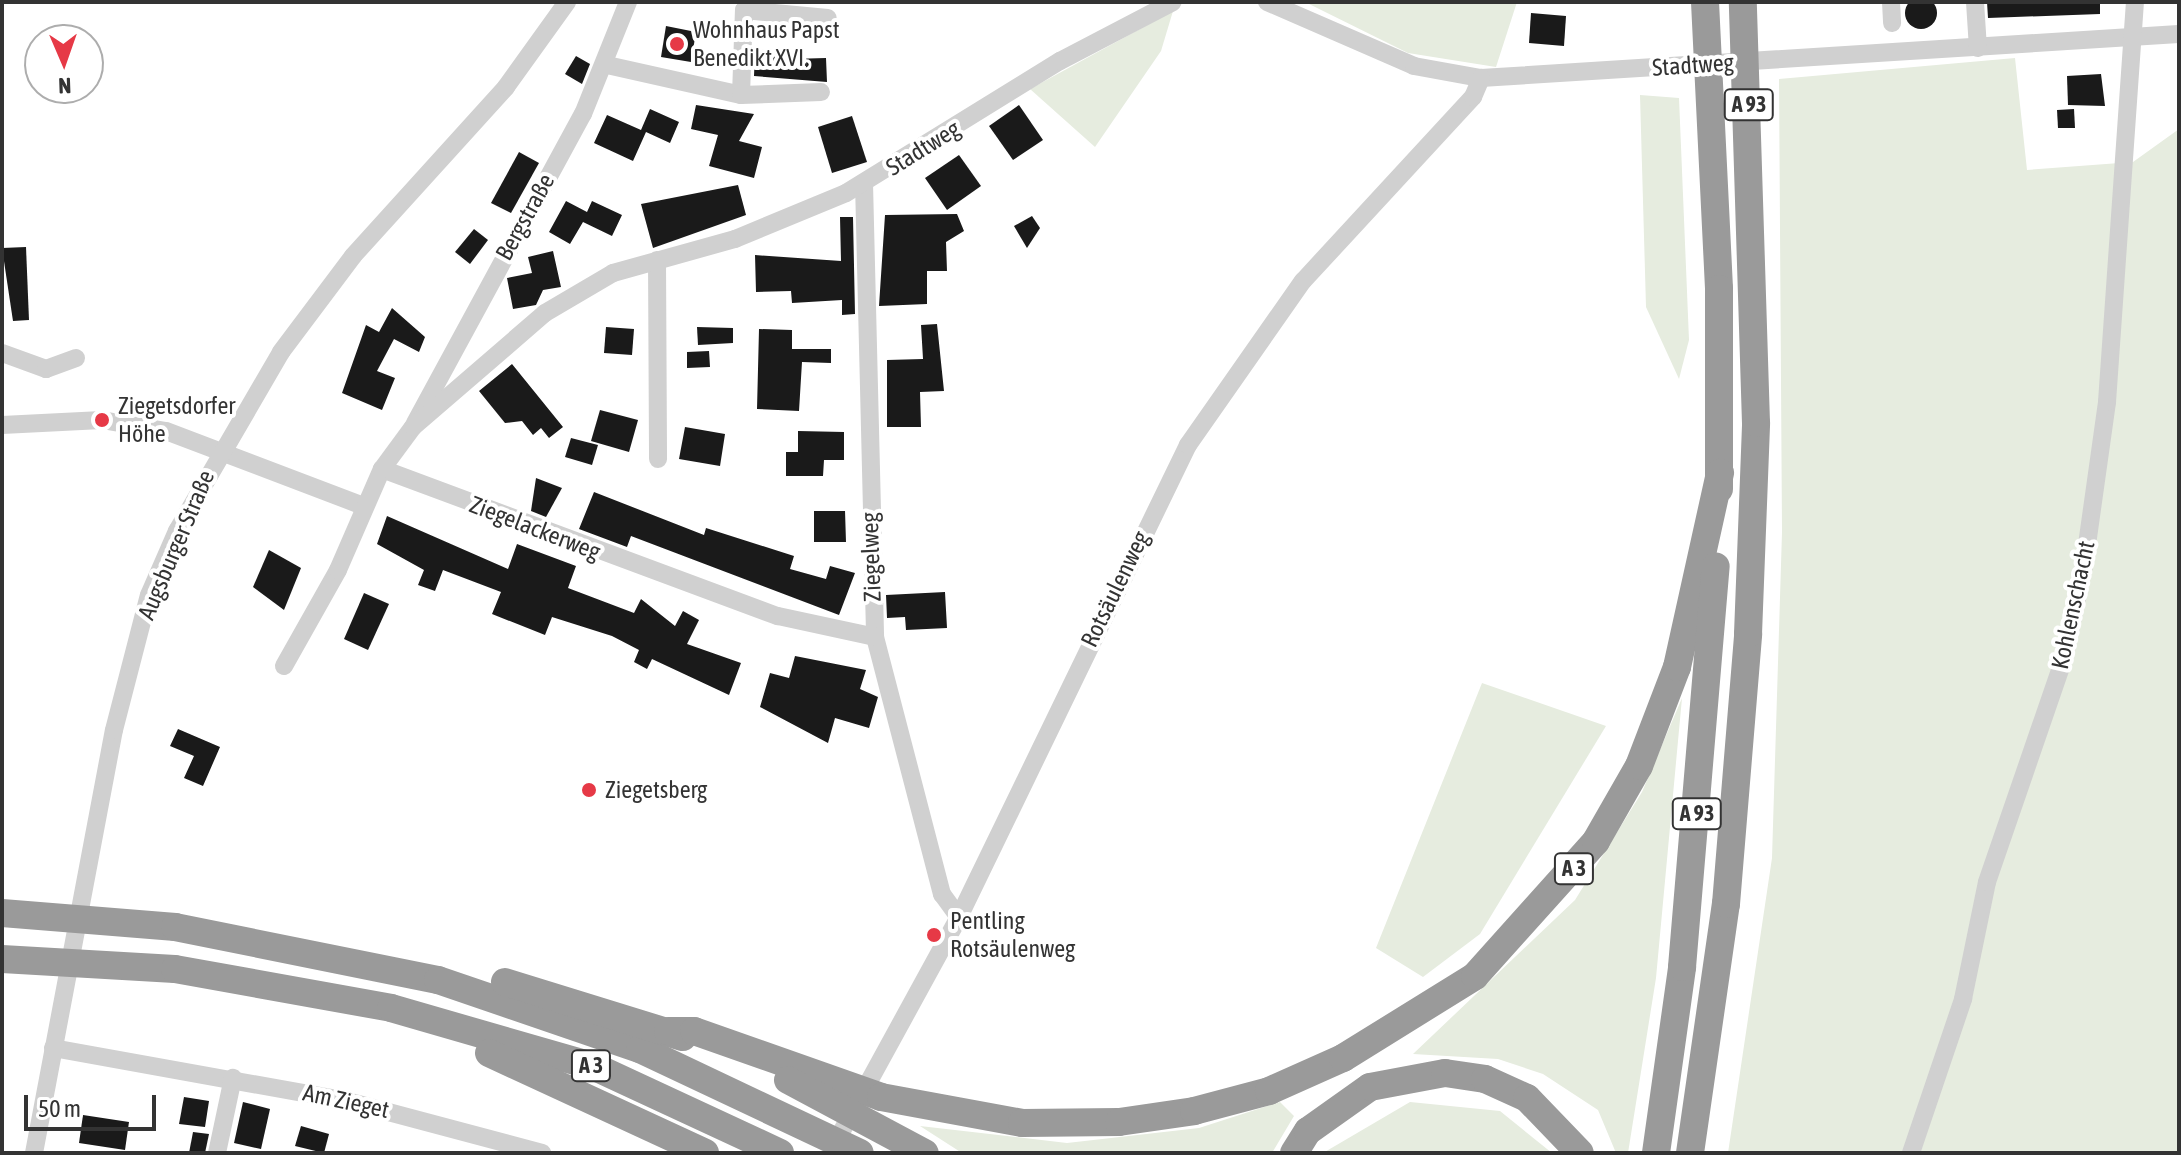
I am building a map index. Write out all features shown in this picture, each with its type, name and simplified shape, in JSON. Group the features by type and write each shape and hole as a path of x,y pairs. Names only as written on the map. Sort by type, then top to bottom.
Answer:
{"highway":[{"name":"A 93","path":"1656,1153 1703,755 1720,473 1705,2"},
{"name":"A 93","path":"1690,1153 1729,875 1752,544 1756,392 1743,2"},
{"name":"A 3","path":"668,1031 694,1031 881,1097 1022,1123 1119,1122 1194,1111 1269,1091 1343,1058 1475,976 1596,841 1639,766 1677,667 1720,473"},
{"name":"A 3","path":"2,913 175,927 438,980 640,1049 860,1153"},
{"name":"A 3","path":"2,959 175,969 391,1008 595,1067 780,1153"},
{"name":"A 3","path":"438,980 471,974 668,1031 762,1068 925,1153"},
{"path":"391,1008 439,1037 522,1065 705,1153"},
{"path":"1294,1153 1317,1123 1370,1087 1445,1073 1485,1079 1527,1098 1580,1153"},
{"name":"A 93","path":"1698,1111 1705,1153"}],"street":[{"name":"Augsburger Straße","path":"34,1153 98,818 149,595 220,447 353,256 506,87 567,2"},
{"name":"Bergstraße","path":"413,427 427,389 607,65 628,2"},
{"name":"Stadtweg","path":"382,469 413,427 582,286 657,260 735,239 864,183 1060,61 1173,2"},
{"name":"Stadtweg","path":"1267,2 1414,66 1481,78 2179,34"},
{"path":"1891,2 1892,23"},
{"path":"1975,2 1978,48"},
{"name":"Kohlenschacht","path":"1911,1153 1963,999 1987,882 2064,659 2084,566 2107,402 2135,2"},
{"path":"741,95 744,10 828,18"},
{"path":"607,65 741,95 821,92"},
{"name":"Rotsäulenweg","path":"830,1153 887,1040 959,917 1188,445 1303,281 1473,97 1481,78"},
{"name":"Ziegelweg","path":"864,183 875,637 942,894 959,917"},
{"path":"657,260 658,459"},
{"path":"2,353 46,369 76,358"},
{"path":"2,425 102,420 220,447 361,505"},
{"path":"284,666 338,570 361,505 382,469"},
{"name":"Ziegelackerweg","path":"382,469 763,611 875,637"},
{"name":"Am Zieget","path":"53,1048 233,1078 468,1128 542,1153"},
{"path":"217,1153 233,1078"}],"shaded area":[{"path":"1305,2 1517,2 1496,67 1408,53"},
{"path":"1173,11 1161,51 1095,147 1030,89"},
{"path":"2015,58 2027,170 2133,162 2179,129 2179,1153 1728,1153 1772,858 1782,532 1779,79"},
{"path":"1640,95 1679,98 1689,340 1679,379 1646,307"},
{"path":"1482,683 1606,726 1480,934 1423,977 1376,948"},
{"path":"1682,698 1656,978 1628,1153 1616,1153 1598,1110 1543,1074 1498,1059 1413,1054 1575,900 1642,792"},
{"path":"1280,1102 1294,1116 1272,1153 962,1153 920,1126 1067,1143 1199,1128"},
{"path":"1410,1102 1500,1111 1552,1153 1323,1153"}],"building":[{"path":"1921,-3 1932,2 1937,13 1932,24 1921,29 1910,24 1905,13 1910,2"},
{"path":"1987,2 2100,2 2100,14 1988,18"},
{"path":"1531,13 1566,16 1564,46 1529,43"},
{"path":"666,26 696,32 691,62 661,57"},
{"path":"791,49 791,59 826,58 827,82 754,76 755,50"},
{"path":"576,56 590,64 582,84 565,74"},
{"path":"2101,74 2105,106 2068,105 2067,76"},
{"path":"696,105 754,114 739,141 762,147 754,178 709,166 718,135 691,129"},
{"path":"1019,105 1043,140 1013,160 989,126"},
{"path":"650,109 679,122 670,143 646,132 633,161 594,143 607,115 641,130"},
{"path":"2074,109 2075,128 2058,128 2057,110"},
{"path":"852,116 867,162 832,173 818,127"},
{"path":"519,152 539,163 511,213 491,203"},
{"path":"959,155 981,186 947,210 925,178"},
{"path":"738,185 746,215 653,248 641,204"},
{"path":"566,201 587,212 592,201 622,215 612,236 583,222 570,244 549,232"},
{"path":"957,214 964,231 946,242 947,271 927,271 927,304 879,306 885,215"},
{"path":"1032,216 1040,228 1027,248 1014,226"},
{"path":"840,217 853,217 855,314 842,315 842,300 792,303 791,291 756,292 755,255 841,261"},
{"path":"474,229 488,240 470,264 455,252"},
{"path":"26,247 29,320 13,321 2,248"},
{"path":"553,251 561,287 543,290 536,305 513,309 507,278 532,273 528,257"},
{"path":"392,308 425,337 419,352 394,339 377,371 395,378 382,410 342,393 366,325 379,332"},
{"path":"937,324 944,391 920,392 921,427 887,427 887,360 923,359 921,325"},
{"path":"606,327 634,329 632,355 604,353"},
{"path":"697,327 733,328 733,343 698,345"},
{"path":"759,329 792,330 792,349 831,349 831,363 802,362 799,411 757,409"},
{"path":"709,351 710,367 687,368 687,352"},
{"path":"512,364 563,427 549,438 541,428 533,435 522,421 505,423 479,391"},
{"path":"600,410 638,420 629,452 591,441"},
{"path":"685,427 725,434 720,466 679,459"},
{"path":"798,431 844,432 844,460 824,460 823,476 786,476 786,452 798,452"},
{"path":"571,438 598,445 592,465 565,457"},
{"path":"536,478 562,488 546,517 531,511"},
{"path":"594,492 704,535 706,528 794,556 790,569 826,579 830,566 855,573 839,615 631,536 627,547 579,529"},
{"path":"814,511 845,511 846,542 814,542"},
{"path":"387,516 508,569 517,544 576,566 568,588 634,613 641,599 675,626 683,611 699,620 687,644 741,663 729,695 652,659 647,669 634,662 639,650 612,636 552,617 545,635 492,614 501,592 443,570 435,591 418,585 424,570 377,544"},
{"path":"269,550 301,568 284,610 253,587"},
{"path":"945,592 947,628 906,630 905,617 887,618 886,595"},
{"path":"364,593 389,604 368,650 344,639"},
{"path":"795,656 866,670 860,689 878,697 869,728 835,718 828,743 760,707 770,673 789,678"},
{"path":"178,729 220,747 203,786 184,778 194,756 170,746"},
{"path":"184,1097 209,1101 205,1127 179,1124"},
{"path":"243,1102 270,1109 261,1149 234,1143"},
{"path":"83,1115 129,1122 125,1150 79,1143"},
{"path":"301,1126 329,1134 324,1153 295,1146"},
{"path":"193,1132 209,1134 205,1153 189,1153"}],"place":[{"name":"Wohnhaus Papst Benedikt XVI.","path":"677,44"},
{"name":"Ziegetsdorfer Höhe","path":"102,420"},
{"name":"Ziegetsberg","path":"589,790"},
{"name":"Pentling Rotsäulenweg","path":"934,935"}]}
